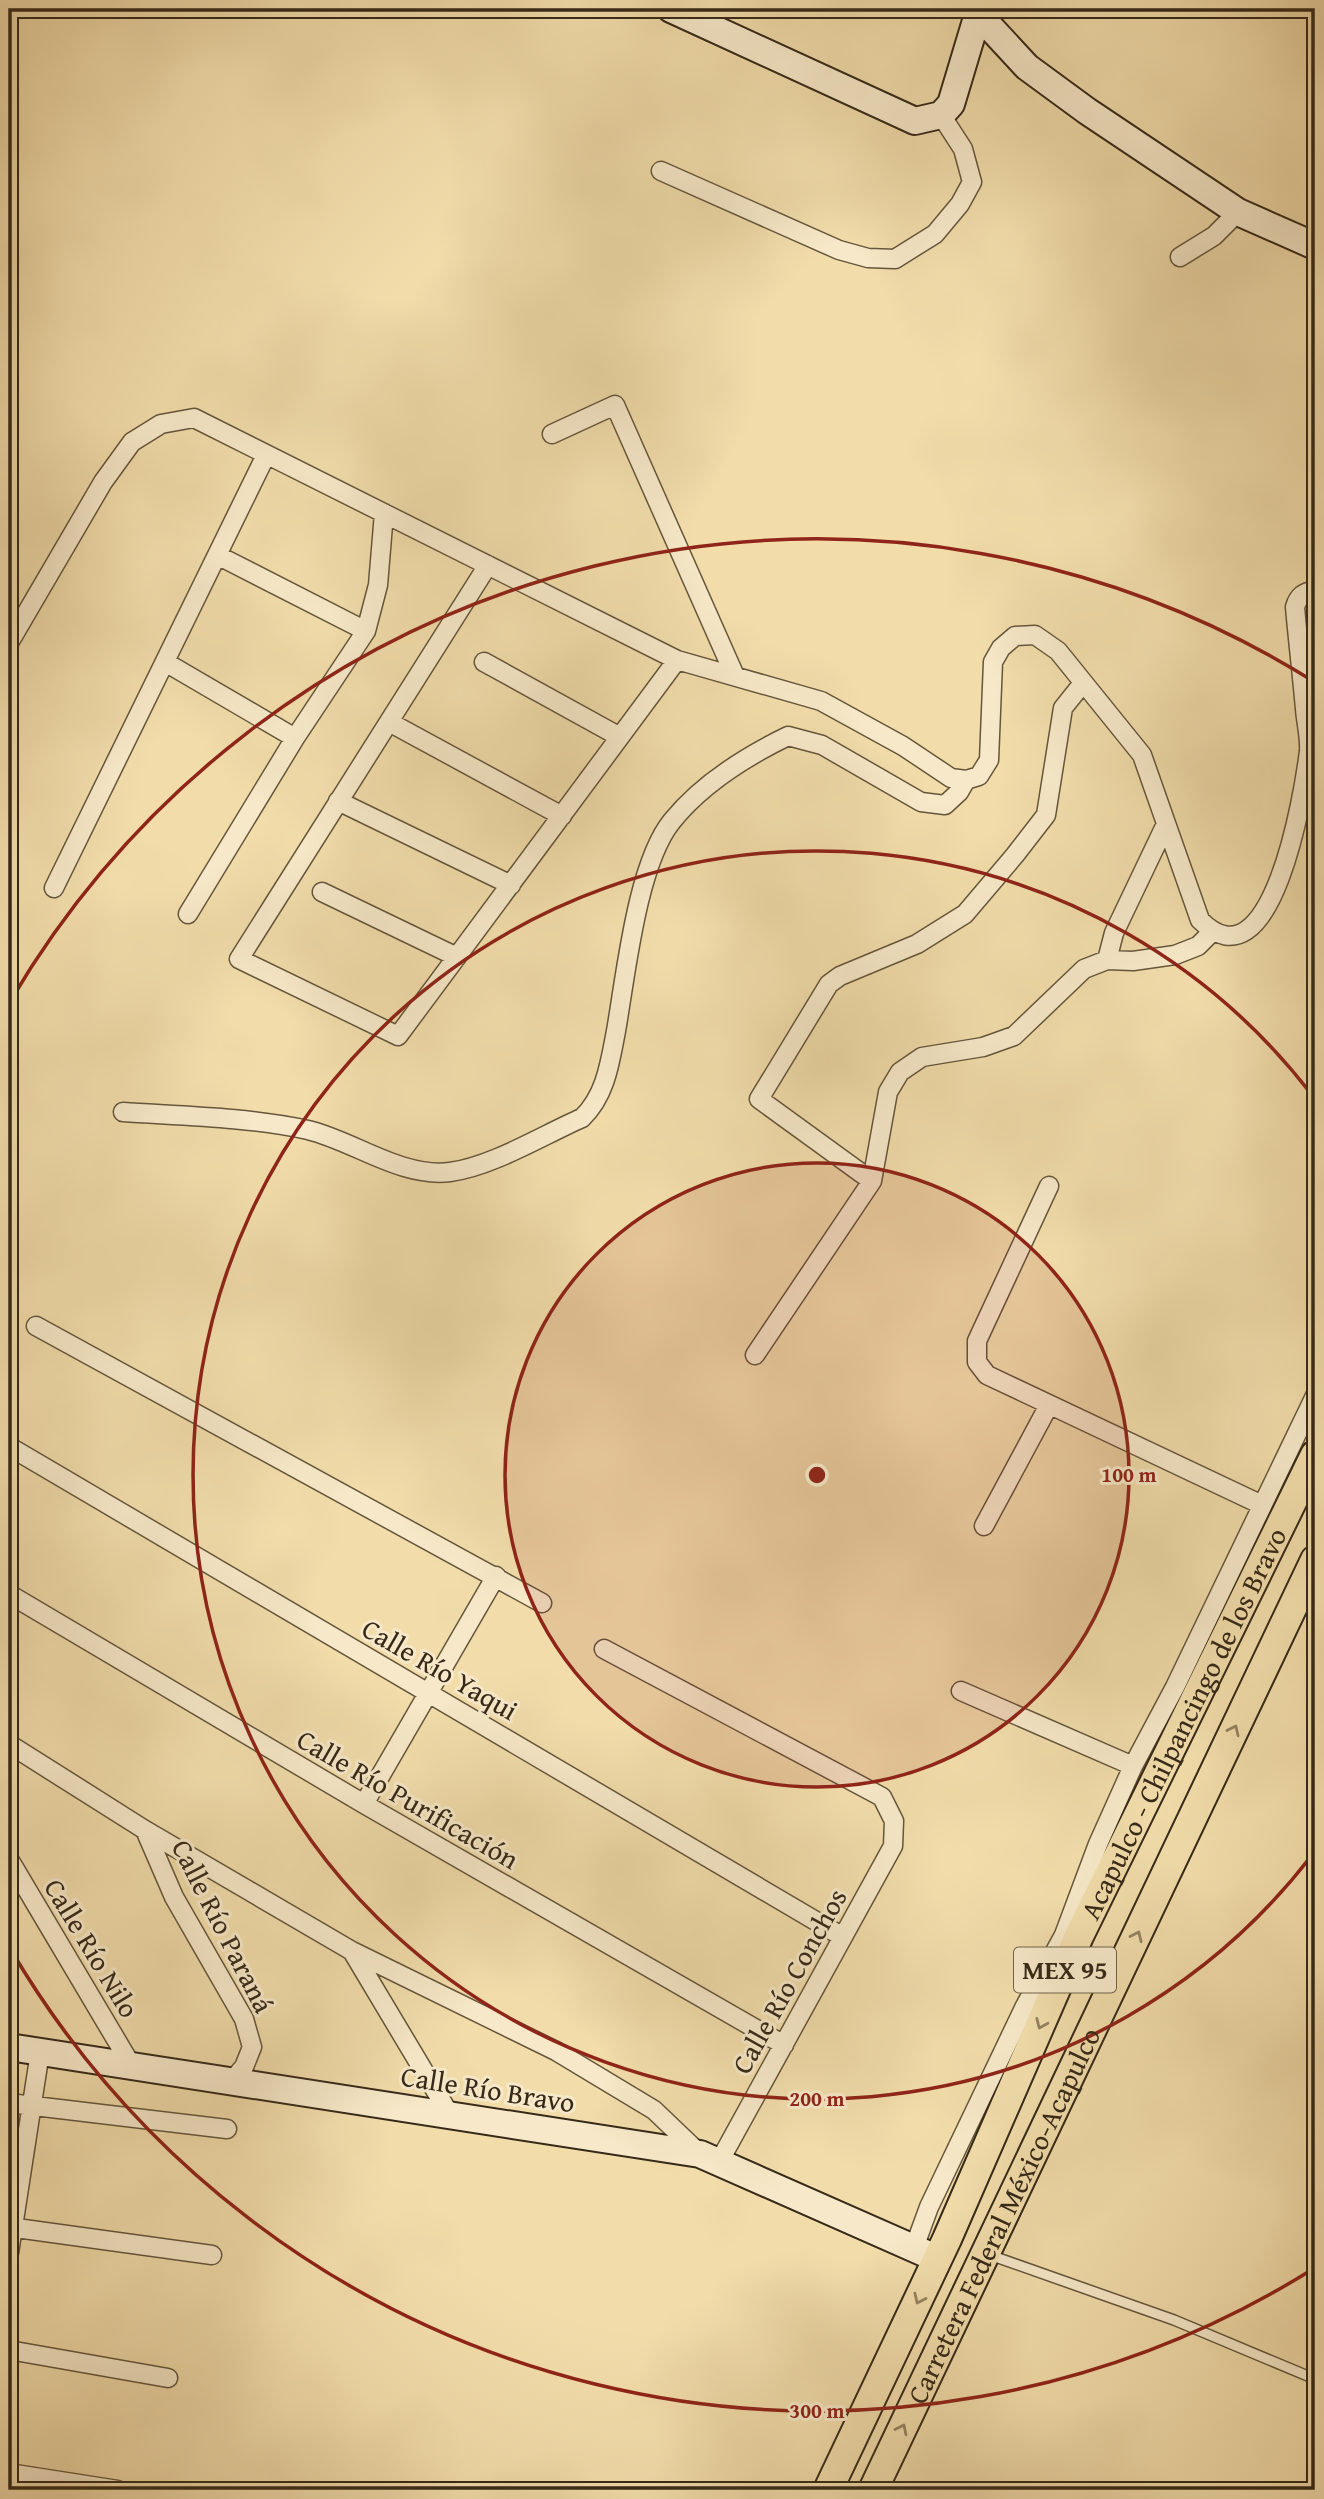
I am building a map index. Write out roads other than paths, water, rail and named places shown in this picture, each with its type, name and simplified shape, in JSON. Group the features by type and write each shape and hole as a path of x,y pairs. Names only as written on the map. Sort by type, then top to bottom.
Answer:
{"main road":[{"name":"Acapulco - Chilpancingo de los Bravo","path":"828,2490 926,2253 1315,1455"},
{"name":"Carretera Federal México-Acapulco","path":"873,2490 1315,1560"}],"street":[{"path":"671,9 706,16 915,121 941,115 951,104 977,12"},
{"path":"977,12 1027,66 1087,111 1238,212 1315,246"},
{"path":"661,171 839,250 868,258 895,259 935,234 960,204 972,182 963,149 941,115"},
{"path":"1180,257 1214,236 1238,212"},
{"path":"552,434 615,405 734,676"},
{"path":"9,643 103,482 132,442 161,424 194,418 677,660 821,701 903,746 951,778 965,780 979,776 989,760 993,662 1001,648 1015,636 1035,635 1058,651 1142,755 1200,920 1212,932 1230,936 1248,929 1265,912 1283,874 1309,750 1295,607 1297,599 1307,591 1315,590"},
{"path":"54,888 266,455"},
{"path":"188,914 295,738 366,631 378,585 384,513"},
{"path":"217,555 366,631"},
{"path":"488,565 239,960 398,1036 677,660"},
{"path":"165,662 295,738"},
{"path":"484,662 620,737"},
{"path":"872,1181 760,1099 828,984 840,976 917,944 965,914 1046,815 1063,708 1083,683"},
{"path":"389,722 562,816"},
{"path":"123,1112 268,1122 312,1131 408,1167 446,1173 474,1168 582,1118 596,1104 610,1063 640,895 671,821 707,787 766,747 788,736 822,745 921,802 945,805 959,792 965,780"},
{"path":"338,801 511,884"},
{"path":"1107,960 1114,933 1166,824"},
{"path":"322,892 457,957"},
{"path":"755,1355 872,1181 888,1093 900,1072 922,1057 983,1047 1014,1036 1084,970 1107,960 1133,961 1175,955 1198,946 1212,932"},
{"path":"1049,1186 977,1341 977,1362 987,1376 1262,1505"},
{"path":"36,1326 542,1603"},
{"path":"926,2253 929,2207 1025,2006 1064,1935 1098,1844 1133,1766 1175,1688 1315,1396"},
{"path":"984,1526 1049,1405"},
{"name":"Calle Río Yaqui","path":"10,1447 843,1937"},
{"path":"364,1804 496,1576"},
{"name":"Calle Río Purificación","path":"9,1594 364,1804 784,2045"},
{"name":"Calle Río Conchos","path":"604,1648 882,1797 894,1821 893,1846 784,2045 709,2158"},
{"path":"961,1691 1133,1766"},
{"path":"9,1744 145,1830 352,1951 556,2051 653,2110 709,2158"},
{"name":"Calle Río Paraná","path":"145,1830 174,1897 244,2019 252,2047 243,2067 231,2082"},
{"name":"Calle Río Nilo","path":"9,1859 130,2063"},
{"path":"352,1951 450,2115"},
{"name":"Calle Río Bravo","path":"9,2047 130,2063 231,2082 709,2158 926,2253"},
{"path":"9,2253 40,2052"},
{"path":"9,2103 227,2129"},
{"path":"11,2227 212,2255"},
{"path":"9,2350 168,2378"},
{"path":"9,2473 118,2490"}],"lane":[{"path":"985,2254 1174,2320 1315,2379"}]}
